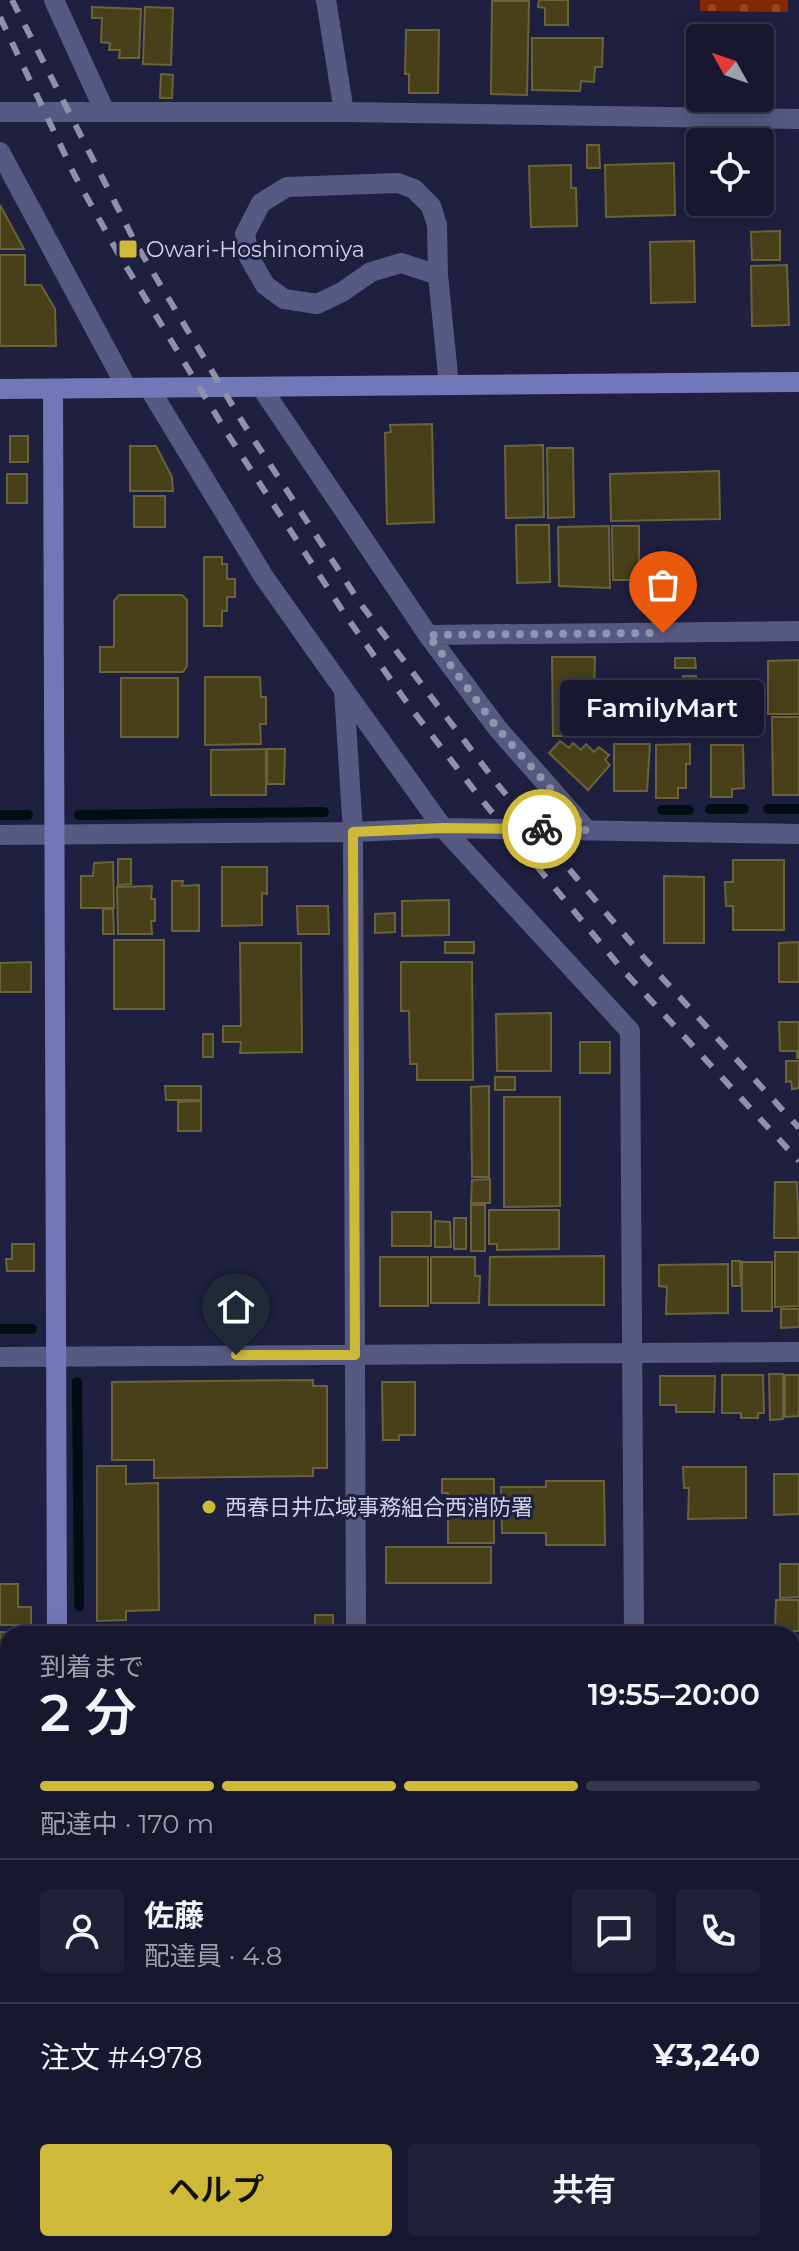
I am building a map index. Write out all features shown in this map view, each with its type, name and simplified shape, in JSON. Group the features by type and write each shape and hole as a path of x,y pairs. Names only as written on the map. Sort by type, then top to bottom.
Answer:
{"street":[{"path":"54,0 105,112"},
{"path":"326,0 344,112"},
{"path":"0,112 344,112 799,119"},
{"path":"0,152 127,388"},
{"path":"438,275 401,263 371,272 342,292 317,304 284,299 265,285 249,257 245,234 261,203 287,187 398,183 414,189 431,206 437,225 438,275 449,385"},
{"path":"0,389 799,382"},
{"path":"261,387 428,635 498,729 587,830"},
{"path":"149,388 264,577 443,828 630,1031 634,1626"},
{"path":"53,389 57,1626"},
{"path":"428,635 799,631"},
{"path":"344,690 353,832 356,1626"},
{"path":"0,835 353,832 443,828 799,834"},
{"path":"0,1357 799,1352"}],"green space":[{"path":"700,0 788,0 788,12 700,11"}],"building":[{"path":"539,0 568,0 568,25 545,25 545,8 538,7"},
{"path":"492,1 529,1 527,95 491,94"},
{"path":"92,7 141,9 139,58 119,58 120,50 109,50 110,43 101,42 102,18 92,18"},
{"path":"145,7 173,8 171,65 143,64"},
{"path":"406,30 439,30 438,93 409,93 409,74 405,74"},
{"path":"532,38 603,38 602,67 595,67 594,82 581,81 580,91 532,90"},
{"path":"161,74 173,75 172,98 160,98"},
{"path":"587,145 599,145 600,168 587,168"},
{"path":"674,163 675,215 606,217 605,165"},
{"path":"571,165 571,188 576,188 577,226 531,227 529,166"},
{"path":"0,205 24,249 0,249"},
{"path":"780,231 780,260 752,260 751,232"},
{"path":"694,241 695,302 651,303 650,242"},
{"path":"0,255 25,255 25,285 41,285 55,309 56,346 0,346"},
{"path":"787,265 789,325 752,326 751,266"},
{"path":"432,424 434,522 387,524 385,433 391,432 390,425"},
{"path":"10,436 28,436 28,462 10,462"},
{"path":"543,445 544,517 506,518 505,446"},
{"path":"130,446 156,446 172,477 173,491 130,491"},
{"path":"547,448 573,448 574,517 548,518"},
{"path":"719,471 720,519 611,521 610,474"},
{"path":"7,474 27,474 27,503 7,503"},
{"path":"134,496 165,496 165,527 134,527"},
{"path":"516,525 549,525 550,582 517,583"},
{"path":"609,526 610,588 559,586 558,527"},
{"path":"612,526 639,526 639,580 613,580"},
{"path":"204,557 222,557 222,564 227,564 227,579 235,579 235,597 227,597 227,611 222,611 222,626 204,626"},
{"path":"119,595 182,595 187,600 187,666 183,672 100,672 100,647 114,647 114,601"},
{"path":"552,657 595,657 593,736 553,736"},
{"path":"675,658 695,658 696,668 675,668"},
{"path":"799,660 799,714 768,714 768,661"},
{"path":"683,676 696,676 696,679 756,679 756,736 695,736 695,723 683,724"},
{"path":"205,677 260,677 261,697 266,697 266,724 260,724 261,744 205,745"},
{"path":"121,678 178,678 178,737 121,737"},
{"path":"772,717 799,717 799,795 773,795"},
{"path":"560,741 569,748 573,743 581,750 586,744 594,752 599,747 609,755 605,760 610,765 588,790 549,753"},
{"path":"614,744 650,744 647,791 614,791"},
{"path":"690,744 686,788 678,788 678,798 656,798 656,745"},
{"path":"711,745 743,745 744,788 732,789 732,797 711,797"},
{"path":"266,749 266,795 211,795 211,750"},
{"path":"267,749 285,749 284,784 267,784"},
{"path":"118,859 131,859 131,884 118,885"},
{"path":"733,860 784,860 784,930 733,930 733,906 726,906 725,882 733,882"},
{"path":"113,862 114,908 81,908 81,876 93,876 94,863"},
{"path":"222,867 267,867 267,894 262,893 262,925 222,926"},
{"path":"664,876 704,877 704,943 664,943"},
{"path":"172,881 183,881 182,886 199,885 199,931 172,931"},
{"path":"152,886 155,921 151,921 152,934 118,934 117,887"},
{"path":"449,900 449,935 402,936 402,901"},
{"path":"297,906 328,906 329,934 298,934"},
{"path":"103,909 113,909 114,934 103,934"},
{"path":"395,913 395,932 375,933 375,914"},
{"path":"114,940 164,940 164,1009 114,1009"},
{"path":"445,942 474,942 474,953 445,953"},
{"path":"799,942 799,982 779,982 779,943"},
{"path":"240,943 301,943 302,1052 240,1053 241,1042 223,1042 223,1026 241,1026"},
{"path":"31,962 31,992 0,992 0,963"},
{"path":"401,962 472,962 473,1080 417,1080 417,1064 410,1064 409,1011 401,1011"},
{"path":"551,1013 551,1071 497,1071 496,1014"},
{"path":"779,1022 799,1022 799,1058 797,1051 780,1051"},
{"path":"203,1034 213,1034 213,1057 203,1057"},
{"path":"580,1042 610,1042 610,1073 580,1073"},
{"path":"786,1061 799,1061 799,1088 792,1089 791,1081 786,1082"},
{"path":"495,1077 515,1077 515,1090 495,1090"},
{"path":"165,1086 201,1086 201,1100 166,1100"},
{"path":"489,1086 489,1177 472,1177 471,1087"},
{"path":"504,1097 560,1097 560,1206 504,1207"},
{"path":"201,1101 201,1131 178,1131 178,1102"},
{"path":"490,1179 490,1203 471,1203 472,1180"},
{"path":"775,1182 797,1182 799,1238 774,1238"},
{"path":"471,1205 485,1205 485,1251 471,1251"},
{"path":"489,1210 559,1210 559,1249 497,1250 497,1244 489,1244"},
{"path":"392,1212 431,1212 431,1246 392,1246"},
{"path":"454,1218 466,1218 466,1249 454,1249"},
{"path":"435,1221 450,1222 451,1247 435,1247"},
{"path":"12,1244 34,1244 34,1271 7,1271 6,1259 12,1259"},
{"path":"775,1252 799,1252 799,1306 775,1307"},
{"path":"604,1256 604,1305 489,1305 490,1257"},
{"path":"380,1257 428,1257 428,1306 380,1306"},
{"path":"431,1257 475,1257 475,1276 480,1276 479,1303 431,1303"},
{"path":"732,1261 740,1261 741,1286 732,1286"},
{"path":"742,1262 772,1262 772,1311 742,1311"},
{"path":"728,1264 728,1313 666,1314 667,1287 659,1286 659,1265"},
{"path":"781,1309 799,1309 799,1327 781,1328"},
{"path":"769,1374 783,1374 783,1419 770,1420"},
{"path":"722,1375 763,1375 764,1413 758,1413 758,1418 741,1418 741,1413 722,1413"},
{"path":"785,1375 799,1375 799,1416 785,1417"},
{"path":"660,1376 715,1376 714,1412 676,1412 676,1405 660,1405"},
{"path":"313,1380 313,1386 327,1386 327,1468 313,1468 313,1476 154,1478 154,1460 112,1460 112,1382"},
{"path":"382,1382 415,1382 415,1435 399,1435 399,1440 383,1440"},
{"path":"97,1466 126,1466 126,1484 158,1483 159,1610 126,1611 126,1620 97,1621"},
{"path":"683,1467 746,1467 746,1518 688,1519 689,1488 684,1488"},
{"path":"774,1474 799,1474 799,1514 774,1515"},
{"path":"442,1479 494,1479 494,1543 448,1543 448,1493 442,1493"},
{"path":"546,1481 604,1481 605,1545 546,1545 546,1533 502,1533 501,1487 546,1487"},
{"path":"386,1547 491,1547 491,1583 386,1583"},
{"path":"780,1564 799,1564 799,1597 780,1598"},
{"path":"0,1584 18,1584 18,1607 31,1607 31,1625 0,1625"},
{"path":"776,1600 799,1600 799,1626 775,1626"},
{"path":"315,1615 333,1615 333,1626 315,1626"}],"waterway":[{"path":"710,809 744,809"},
{"path":"768,809 799,809"},
{"path":"662,810 689,810"},
{"path":"79,815 324,812"},
{"path":"0,815 28,815"},
{"path":"0,1329 32,1329"},
{"path":"77,1382 79,1606"}],"railway":[{"path":"12,0 136,244 243,423 360,603 498,785 645,959 799,1128"},
{"path":"0,17 75,176 118,253 227,433 344,613 410,707 481,799 622,969 799,1161"}],"way so far":[{"path":"542,829 587,830 498,729 428,635 663,633"}],"place":[{"name":"Owari-Hoshinomiya","path":"128,249"},
{"name":"FamilyMart","path":"663,633"},
{"name":"西春日井広域事務組合西消防署","path":"209,1507"}],"route":[{"path":"236,1355 355,1355 353,832 443,828 542,829"}]}
